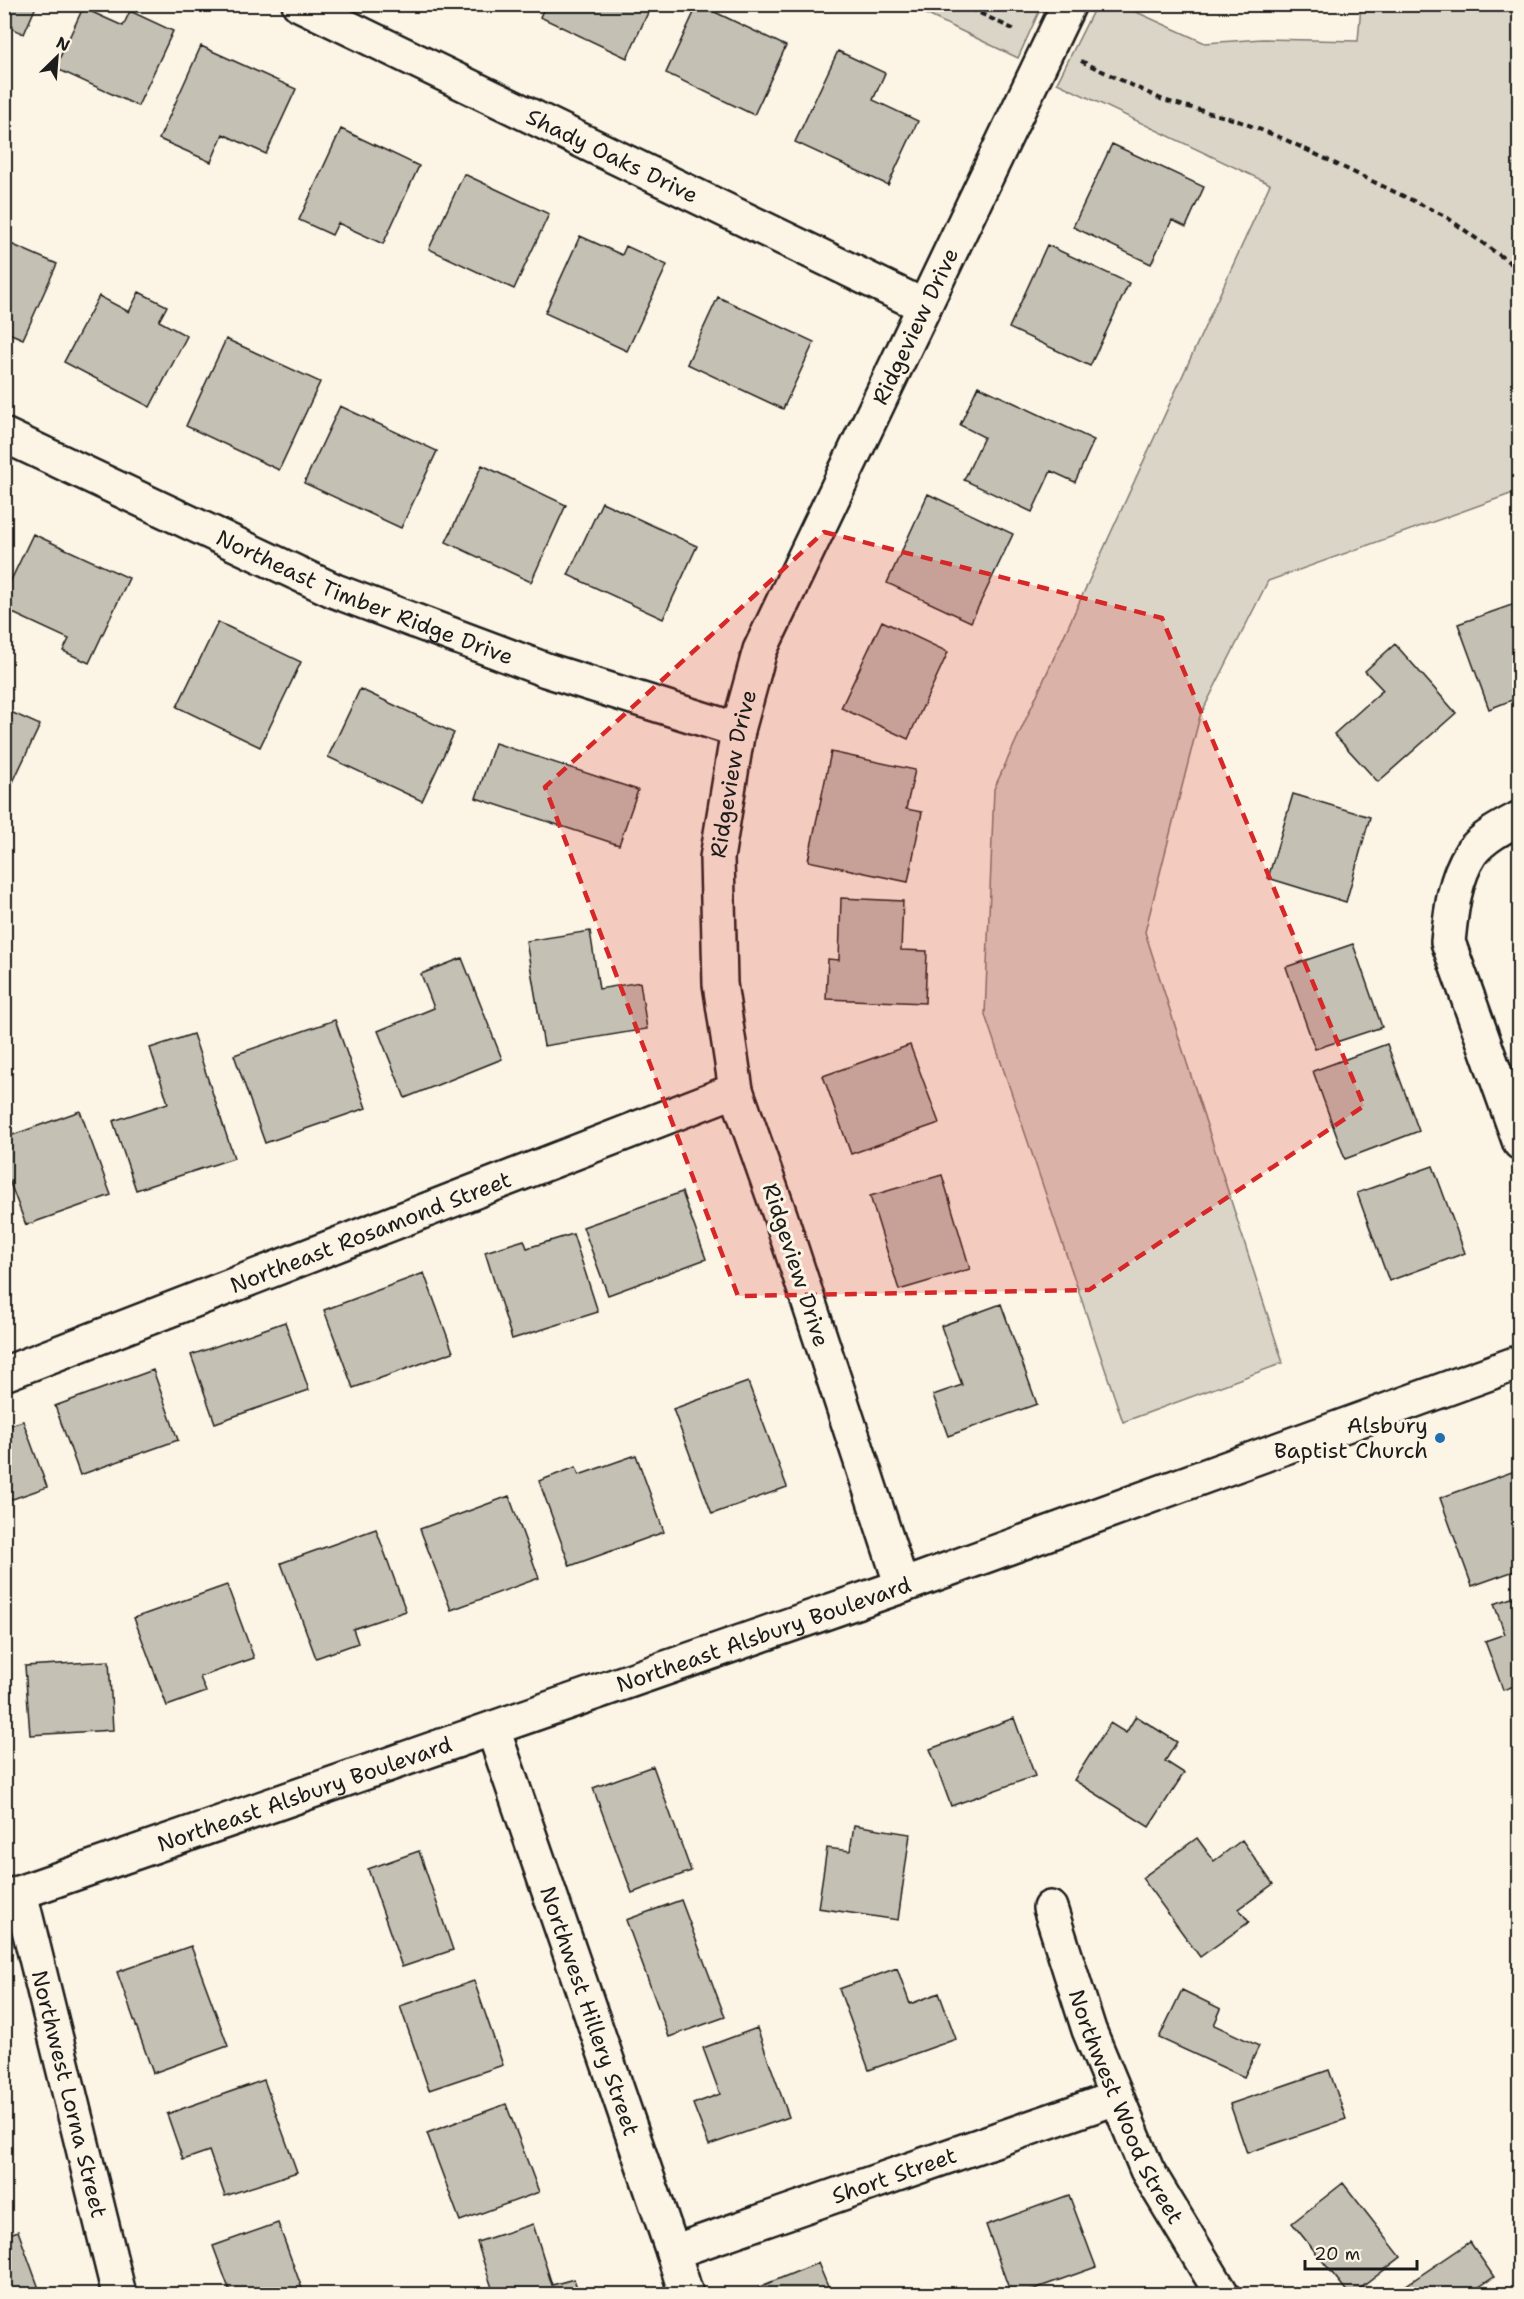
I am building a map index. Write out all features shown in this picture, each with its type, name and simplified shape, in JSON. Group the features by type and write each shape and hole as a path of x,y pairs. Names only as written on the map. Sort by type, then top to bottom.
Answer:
{"street":[{"name":"Shady Oaks Drive","path":"299,4 924,306"},
{"name":"Ridgeview Drive","path":"902,1586 780,1215 736,1090 720,984 717,858 738,730 760,650 1069,4"},
{"name":"Northeast Timber Ridge Drive","path":"4,435 335,591 546,670 738,730"},
{"path":"1520,818 1492,834 1472,853 1458,882 1451,909 1448,942 1520,1143"},
{"name":"Northeast Rosamond Street","path":"4,1374 736,1090"},
{"name":"Northeast Alsbury Boulevard","path":"12,1896 902,1586 1520,1362"},
{"name":"Northwest Hillery Street","path":"493,1729 686,2295"},
{"name":"Northwest Lorna Street","path":"12,1896 119,2295"},
{"name":"Northwest Wood Street","path":"1050,1908 1089,2030 1147,2170 1222,2295"},
{"name":"Short Street","path":"673,2252 1116,2098"}],"path":[{"path":"961,4 1164,100 1236,120 1284,139 1445,216 1520,270"}],"highlighted area":[{"path":"824,532 1162,618 1364,1106 1089,1290 738,1296 545,787"}],"shaded area":[{"path":"907,5 1042,5 1018,58"},
{"path":"1096,5 1121,5 1205,43 1262,39 1358,41 1361,5 1520,5 1519,491 1268,581 1200,716 1145,932 1283,1363 1123,1422 985,1015 994,789 1270,184 1057,83"}],"building":[{"path":"4,4 37,4 24,34 4,25"},
{"path":"546,4 652,4 627,58 540,17"},
{"path":"698,4 786,46 754,115 666,73"},
{"path":"83,8 123,26 130,11 173,31 138,106 55,68"},
{"path":"201,46 296,89 266,154 223,134 211,162 159,139"},
{"path":"838,51 885,73 873,100 918,121 888,185 795,142"},
{"path":"341,129 419,166 383,244 338,223 332,235 299,220"},
{"path":"1112,144 1204,187 1186,227 1172,220 1151,264 1073,227"},
{"path":"464,174 549,214 514,289 429,249"},
{"path":"580,236 622,255 626,246 667,265 627,351 545,313"},
{"path":"4,241 57,264 23,339 4,331"},
{"path":"1047,245 1129,283 1090,366 1009,328"},
{"path":"139,292 167,306 159,321 187,336 150,407 64,362 99,296 129,312"},
{"path":"718,297 814,342 783,409 687,364"},
{"path":"226,339 320,382 279,470 186,426"},
{"path":"978,386 1094,440 1075,482 1051,471 1032,512 964,480 984,437 960,425"},
{"path":"340,406 437,451 401,528 304,483"},
{"path":"482,465 566,505 531,582 446,542"},
{"path":"928,494 1013,534 971,622 887,583"},
{"path":"602,502 697,546 663,619 568,575"},
{"path":"33,534 129,578 89,663 63,651 69,639 4,609 4,595"},
{"path":"1520,602 1520,697 1489,709 1458,624"},
{"path":"882,621 948,652 908,739 841,708"},
{"path":"218,622 301,662 260,747 177,707"},
{"path":"1395,644 1456,713 1378,782 1334,734 1383,690 1365,671"},
{"path":"360,689 454,733 422,801 328,757"},
{"path":"4,709 40,725 4,801"},
{"path":"495,743 638,790 619,845 476,798"},
{"path":"831,752 915,770 906,809 922,812 908,882 808,861"},
{"path":"1293,794 1370,817 1346,902 1268,878"},
{"path":"4,849 10,852 4,864"},
{"path":"841,898 903,901 901,950 927,951 925,1003 826,999 828,959 839,960"},
{"path":"590,931 599,989 640,982 647,1029 544,1046 526,941"},
{"path":"1353,944 1382,1027 1315,1049 1286,967"},
{"path":"462,958 502,1059 405,1098 378,1031 434,1008 421,974"},
{"path":"335,1020 366,1108 265,1143 234,1055"},
{"path":"193,1034 234,1158 136,1190 113,1121 168,1103 150,1048"},
{"path":"1387,1044 1419,1131 1345,1159 1313,1071"},
{"path":"910,1045 939,1123 851,1154 823,1076"},
{"path":"80,1111 111,1195 26,1225 4,1167 4,1138"},
{"path":"1433,1166 1465,1253 1389,1281 1357,1193"},
{"path":"942,1175 970,1269 899,1290 870,1196"},
{"path":"682,1192 706,1259 608,1295 583,1227"},
{"path":"573,1234 598,1312 512,1339 485,1252 524,1240 527,1248"},
{"path":"424,1273 453,1352 353,1388 324,1310"},
{"path":"1001,1304 1037,1404 948,1436 933,1395 962,1385 941,1326"},
{"path":"285,1322 309,1390 215,1423 191,1355"},
{"path":"153,1370 178,1440 80,1475 55,1406"},
{"path":"748,1382 787,1487 712,1514 673,1409"},
{"path":"23,1421 47,1487 4,1502 4,1427"},
{"path":"636,1455 664,1532 570,1566 539,1481 576,1467 579,1475"},
{"path":"1520,1469 1520,1514 1516,1515 1520,1524 1520,1569 1472,1586 1440,1498"},
{"path":"509,1496 539,1578 451,1610 420,1529"},
{"path":"376,1529 406,1611 353,1629 358,1643 316,1658 281,1563"},
{"path":"227,1585 254,1658 200,1677 206,1692 167,1706 134,1618"},
{"path":"1520,1595 1520,1684 1503,1690 1485,1641 1505,1634 1494,1604"},
{"path":"109,1661 113,1730 30,1735 25,1666"},
{"path":"1136,1716 1177,1742 1165,1761 1184,1773 1149,1827 1074,1780 1110,1723 1126,1733"},
{"path":"1014,1718 1035,1776 951,1806 930,1749"},
{"path":"653,1766 691,1871 632,1893 593,1788"},
{"path":"854,1825 910,1834 898,1920 818,1908 827,1848 850,1851"},
{"path":"1197,1838 1214,1861 1242,1840 1273,1884 1239,1909 1249,1922 1200,1957 1142,1878"},
{"path":"419,1851 453,1950 402,1967 368,1869"},
{"path":"681,1900 725,2017 669,2037 626,1920"},
{"path":"191,1946 228,2046 153,2073 117,1972"},
{"path":"897,1968 910,2004 939,1993 956,2039 869,2070 839,1989"},
{"path":"474,1981 503,2065 429,2090 400,2006"},
{"path":"1182,1990 1221,2009 1214,2025 1259,2046 1244,2077 1159,2038"},
{"path":"757,2028 789,2117 709,2145 693,2104 720,2094 703,2048"},
{"path":"1329,2070 1346,2119 1247,2153 1230,2104"},
{"path":"264,2080 297,2172 225,2196 209,2151 183,2160 167,2114"},
{"path":"506,2104 539,2192 460,2221 427,2133"},
{"path":"1343,2183 1401,2257 1353,2294 1349,2294 1292,2223"},
{"path":"1069,2195 1096,2267 1020,2294 1011,2294 986,2225"},
{"path":"278,2223 304,2294 231,2294 213,2246"},
{"path":"533,2224 552,2285 574,2279 579,2294 494,2294 477,2242"},
{"path":"18,2231 41,2294 4,2294 4,2236"},
{"path":"1470,2242 1494,2277 1471,2294 1393,2294"},
{"path":"818,2263 831,2294 762,2294 759,2287"}],"place":[{"name":"Alsbury Baptist Church","path":"1440,1438"}]}
